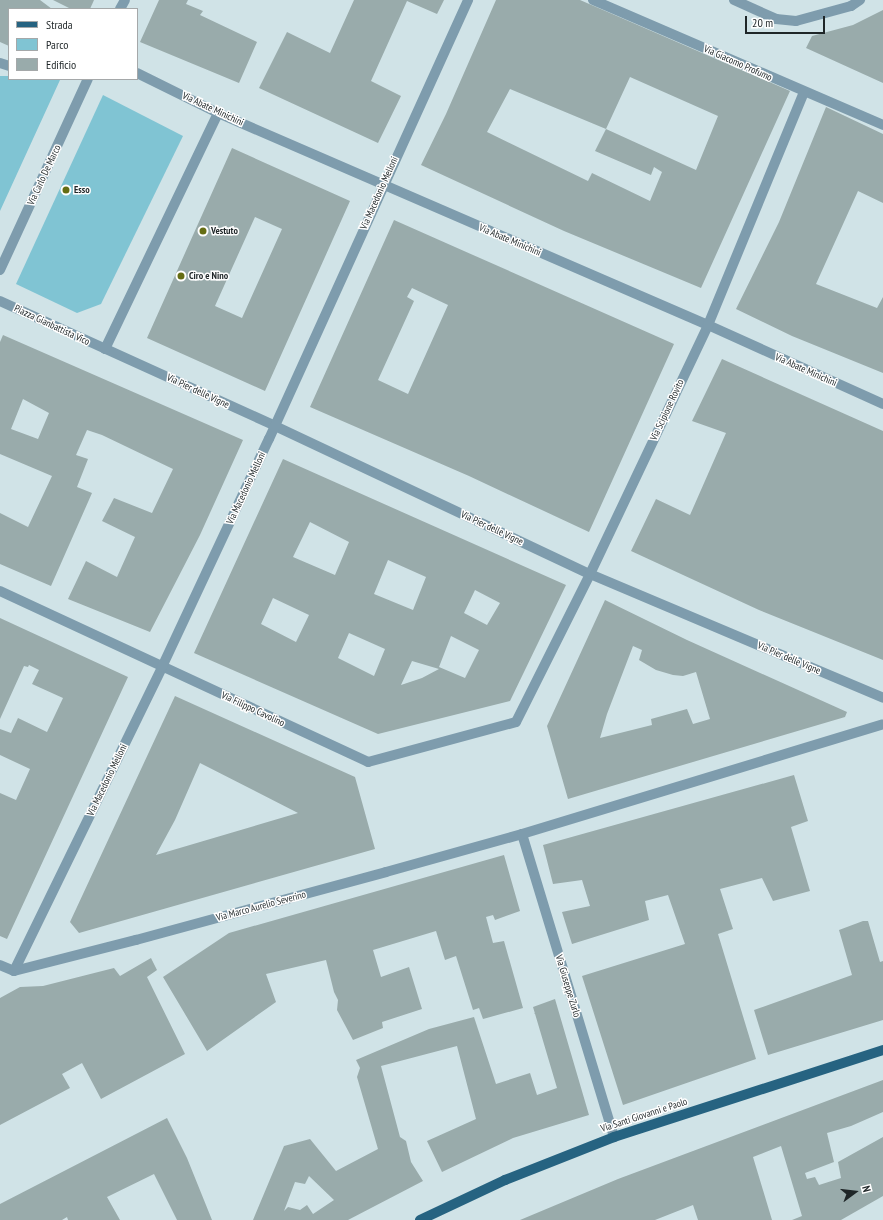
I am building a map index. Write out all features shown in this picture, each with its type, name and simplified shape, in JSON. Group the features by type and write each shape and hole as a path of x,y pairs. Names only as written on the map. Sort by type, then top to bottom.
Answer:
{"main road":[{"name":"Via Santi Giovanni e Paolo","path":"420,1220 505,1180 614,1137 883,1050"}],"street":[{"name":"Via Macedonio Melloni","path":"14,971 162,667 275,426 382,185 468,0"},
{"name":"Via Giacomo Profumo","path":"593,0 883,125"},
{"path":"734,0 776,19 796,21 852,6 860,0"},
{"name":"Via Abate Minichini","path":"138,73 218,113 708,325 883,404"},
{"name":"Via Carlo De Marco","path":"0,270 88,80"},
{"name":"Via Scipione Rovito","path":"516,722 590,574 708,325 804,92"},
{"path":"105,349 218,113"},
{"name":"Piazza Gianbattista Vico","path":"0,300 105,349"},
{"name":"Via Pier delle Vigne","path":"105,349 275,426 590,574 883,698"},
{"name":"Via Filippo Cavolino","path":"0,591 368,762 516,722"},
{"name":"Via Marco Aurelio Severino","path":"14,971 144,938 522,834 883,724"},
{"name":"Via Giuseppe Zurlo","path":"522,834 614,1137"},
{"path":"0,965 14,971"}],"green space":[{"path":"0,76 8,76 8,80 60,80 0,211"},
{"path":"103,95 183,136 101,304 77,313 16,284"}],"building":[{"path":"0,0 40,0 51,8 8,8 8,46 0,42"},
{"path":"53,0 94,0 90,8 69,8"},
{"path":"159,0 188,0 186,4 203,11 200,15 257,42 239,83 140,42"},
{"path":"354,0 444,0 437,14 407,1 371,81 401,96 378,143 259,88 287,32 330,53"},
{"path":"496,0 580,0 790,91 701,288 564,231 421,165 446,114","holes":["630,77 718,116 696,170 606,129","510,89 606,129 595,151 651,175 654,167 662,172 650,201 592,173 588,181 487,132"]},
{"path":"883,10 883,83 806,48 812,36 853,25"},
{"path":"826,107 883,134 883,203 858,191 816,284 877,308 883,297 883,373 792,336 736,309 779,222"},
{"path":"232,148 350,201 265,391 147,338","holes":["255,217 282,229 242,318 215,306"]},
{"path":"394,220 674,344 589,532 469,476 310,407","holes":["412,288 448,305 408,394 378,380 414,301 407,297"]},
{"path":"3,335 243,440 200,535 150,632 68,599 86,561 117,577 135,537 102,521 114,498 152,513 173,469 102,435 87,430 76,455 88,459 77,487 92,493 51,586 0,564 0,513 28,527 52,476 0,454 0,342","holes":["23,399 49,413 38,439 11,429"]},
{"path":"722,359 883,431 883,660 759,610 631,551 656,499 690,515 726,433 692,421"},
{"path":"283,459 566,585 510,701 378,734 194,653","holes":["310,522 349,542 335,575 293,557","388,560 426,577 413,610 374,594","475,590 500,603 487,625 464,613","273,598 309,615 296,642 261,624","349,633 385,649 374,676 338,658","451,636 479,650 465,678 439,667","412,661 439,669 422,678 401,685"]},
{"path":"605,600 687,640 847,712 845,717 568,799 547,726","holes":["633,646 642,650 639,660 656,670 683,676 696,672 710,719 693,724 687,709 651,719 652,725 600,738 607,714"]},
{"path":"0,618 128,677 7,939 0,936 0,793 16,800 30,769 0,755 0,729 11,733 18,718 47,732 63,698 32,684 39,670 29,665 28,667 24,666 0,719"},
{"path":"175,696 355,777 375,849 79,933 70,922","holes":["200,763 298,813 156,855 175,820"]},
{"path":"794,775 808,821 791,827 810,891 773,901 762,878 720,889 733,929 718,934 756,1059 623,1105 582,976 685,944 668,895 645,901 649,920 572,944 562,912 590,906 582,880 553,884 543,845"},
{"path":"504,855 520,911 495,920 493,915 486,917 493,943 504,941 523,1008 483,1019 479,1008 473,1010 456,956 445,960 436,931 373,950 381,977 409,967 422,1009 382,1022 383,1028 353,1040 337,1010 338,1000 334,992 326,960 266,974 276,1002 207,1051 163,977 229,933"},
{"path":"863,921 868,921 880,962 883,961 883,1020 768,1055 754,1010 852,975 839,930"},
{"path":"151,958 157,970 147,977 185,1054 101,1099 82,1063 62,1074 70,1088 0,1125 0,998 20,987 43,986 114,968 120,976"},
{"path":"555,999 589,1115 513,1138 442,1172 427,1141 476,1119 457,1046 381,1066 400,1137 406,1141 411,1162 423,1181 348,1220 253,1220 284,1146 310,1139 336,1171 378,1149 357,1077 360,1068 356,1060 429,1029 474,1017 496,1084 530,1073 537,1095 557,1088 533,1007","holes":["309,1176 334,1200 313,1214 307,1205 300,1210 288,1207 284,1211 295,1182 305,1184"]},
{"path":"883,1080 883,1112 851,1126 827,1133 834,1162 805,1173 807,1179 815,1177 819,1185 841,1178 838,1162 883,1137 883,1196 841,1220 792,1220 802,1216 781,1146 753,1157 772,1220 698,1220 693,1205 655,1220 520,1220 618,1179"},
{"path":"167,1118 187,1158 212,1220 177,1220 154,1174 107,1197 120,1220 68,1220 67,1217 62,1220 0,1220 0,1204"}],"place":[{"name":"Esso","path":"66,190"},
{"name":"Vestuto","path":"203,231"},
{"name":"Ciro e Nino","path":"181,276"}]}
